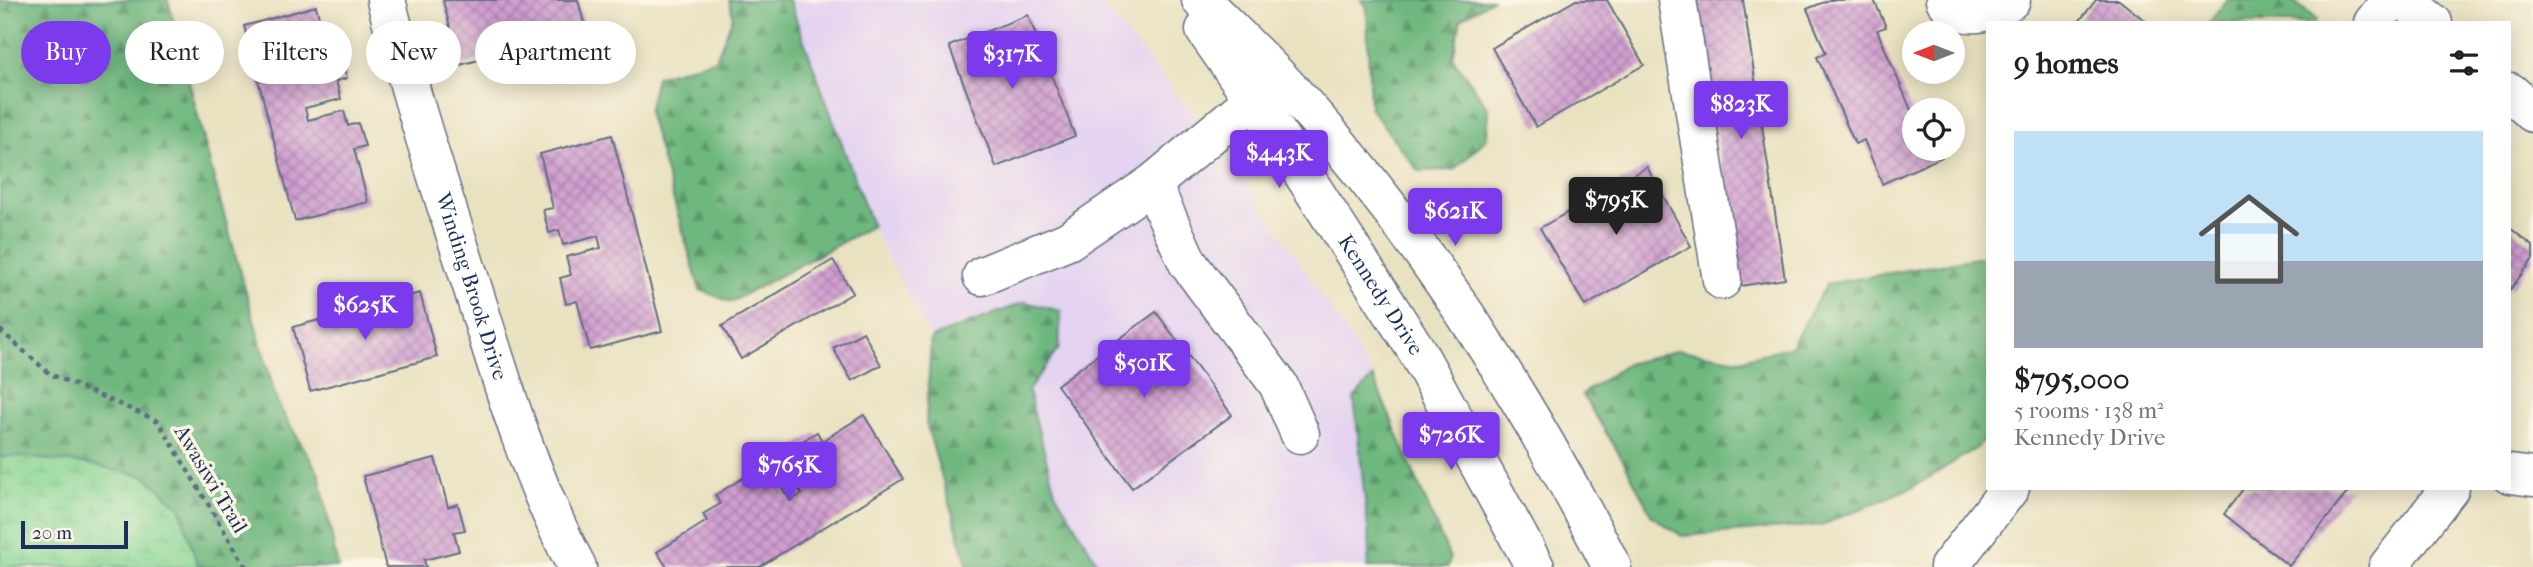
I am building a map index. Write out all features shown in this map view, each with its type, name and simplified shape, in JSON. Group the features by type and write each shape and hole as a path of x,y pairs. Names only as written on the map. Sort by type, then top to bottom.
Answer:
{"main road":[{"name":"Winding Brook Drive","path":"386,0 415,106 510,407 576,567"},
{"name":"Kennedy Drive","path":"1184,0 1254,99 1417,351 1535,567"},
{"path":"1201,0 1298,97 1390,209 1468,319 1531,419 1612,567"},
{"path":"1677,0 1722,280"},
{"path":"1945,0 1962,12 1975,14 1991,12 2011,0"},
{"path":"2375,21 2391,0"},
{"path":"2404,0 2430,21"},
{"path":"2511,93 2533,113"},
{"path":"982,276 1068,241 1152,184 1254,99"},
{"path":"1152,184 1188,263 1278,384 1300,434"},
{"path":"2511,474 2533,477"},
{"path":"1949,567 2008,490"},
{"path":"2388,567 2448,490"}],"path":[{"name":"Awasiwi Trail","path":"0,330 50,374 158,421 246,567"}],"shaded area":[{"path":"789,0 1099,0 1233,163 1373,377 1354,398 1370,547 1367,567 1100,567 1055,492 1028,391 1059,348 1025,302 931,338 872,226"}],"green space":[{"path":"0,0 168,0 173,21 125,21 125,84 190,84 278,405 319,473 338,567 198,567 180,508 146,477 88,464 12,456 0,458"},
{"path":"729,0 789,0 872,226 731,302 700,290 648,112 656,77 716,59 733,16"},
{"path":"1361,0 1492,0 1461,19 1453,58 1488,108 1487,138 1454,170 1418,171 1370,108 1367,7"},
{"path":"2227,0 2292,0 2317,20 2316,21 2211,21"},
{"path":"1986,256 1986,437 1978,447 1915,486 1822,525 1682,536 1652,516 1623,460 1582,394 1627,364 1679,350 1740,360 1791,346 1827,284"},
{"path":"1025,302 1061,311 1059,348 1028,391 1055,492 1100,567 968,567 926,423 931,338"},
{"path":"1373,377 1450,558 1448,567 1367,567 1370,547 1354,398"},
{"path":"12,456 88,464 146,477 180,508 198,567 0,567 0,458"}],"building":[{"path":"578,0 583,21 475,21 475,61 461,65 461,21 448,21 443,1"},
{"path":"1576,0 1607,0 1644,65 1536,127 1492,48"},
{"path":"1696,0 1743,0 1785,279 1740,286"},
{"path":"1829,0 1874,0 1886,27 1877,30 1906,98 1902,98 1902,161 1933,161 1882,184 1864,140 1855,144 1817,57 1826,53 1807,9"},
{"path":"2096,0 2119,0 2145,21 2080,21"},
{"path":"316,6 320,21 262,21"},
{"path":"1028,15 1075,136 996,167 949,46"},
{"path":"259,84 337,84 341,99 305,108 308,120 344,111 348,126 358,123 365,146 354,149 368,202 295,221"},
{"path":"612,135 662,331 590,350 577,301 566,304 560,278 571,275 566,257 601,248 598,236 563,245 559,230 549,233 543,210 553,208 540,154"},
{"path":"1647,167 1691,246 1585,306 1540,228"},
{"path":"2511,229 2533,246 2533,259 2511,289"},
{"path":"833,260 853,293 741,359 722,326"},
{"path":"420,293 437,357 310,391 293,327"},
{"path":"1156,312 1232,415 1132,488 1057,385"},
{"path":"863,332 881,365 852,381 833,348"},
{"path":"864,415 903,479 759,567 667,567 657,552 707,521 703,514 720,504 715,495 753,472 758,480 772,472 790,501 802,494 784,464 798,455 793,447 817,432 822,441"},
{"path":"435,458 448,507 458,504 465,530 454,532 459,551 424,560 426,567 386,567 363,476"},
{"path":"2242,490 2349,490 2289,566 2224,514"}]}
